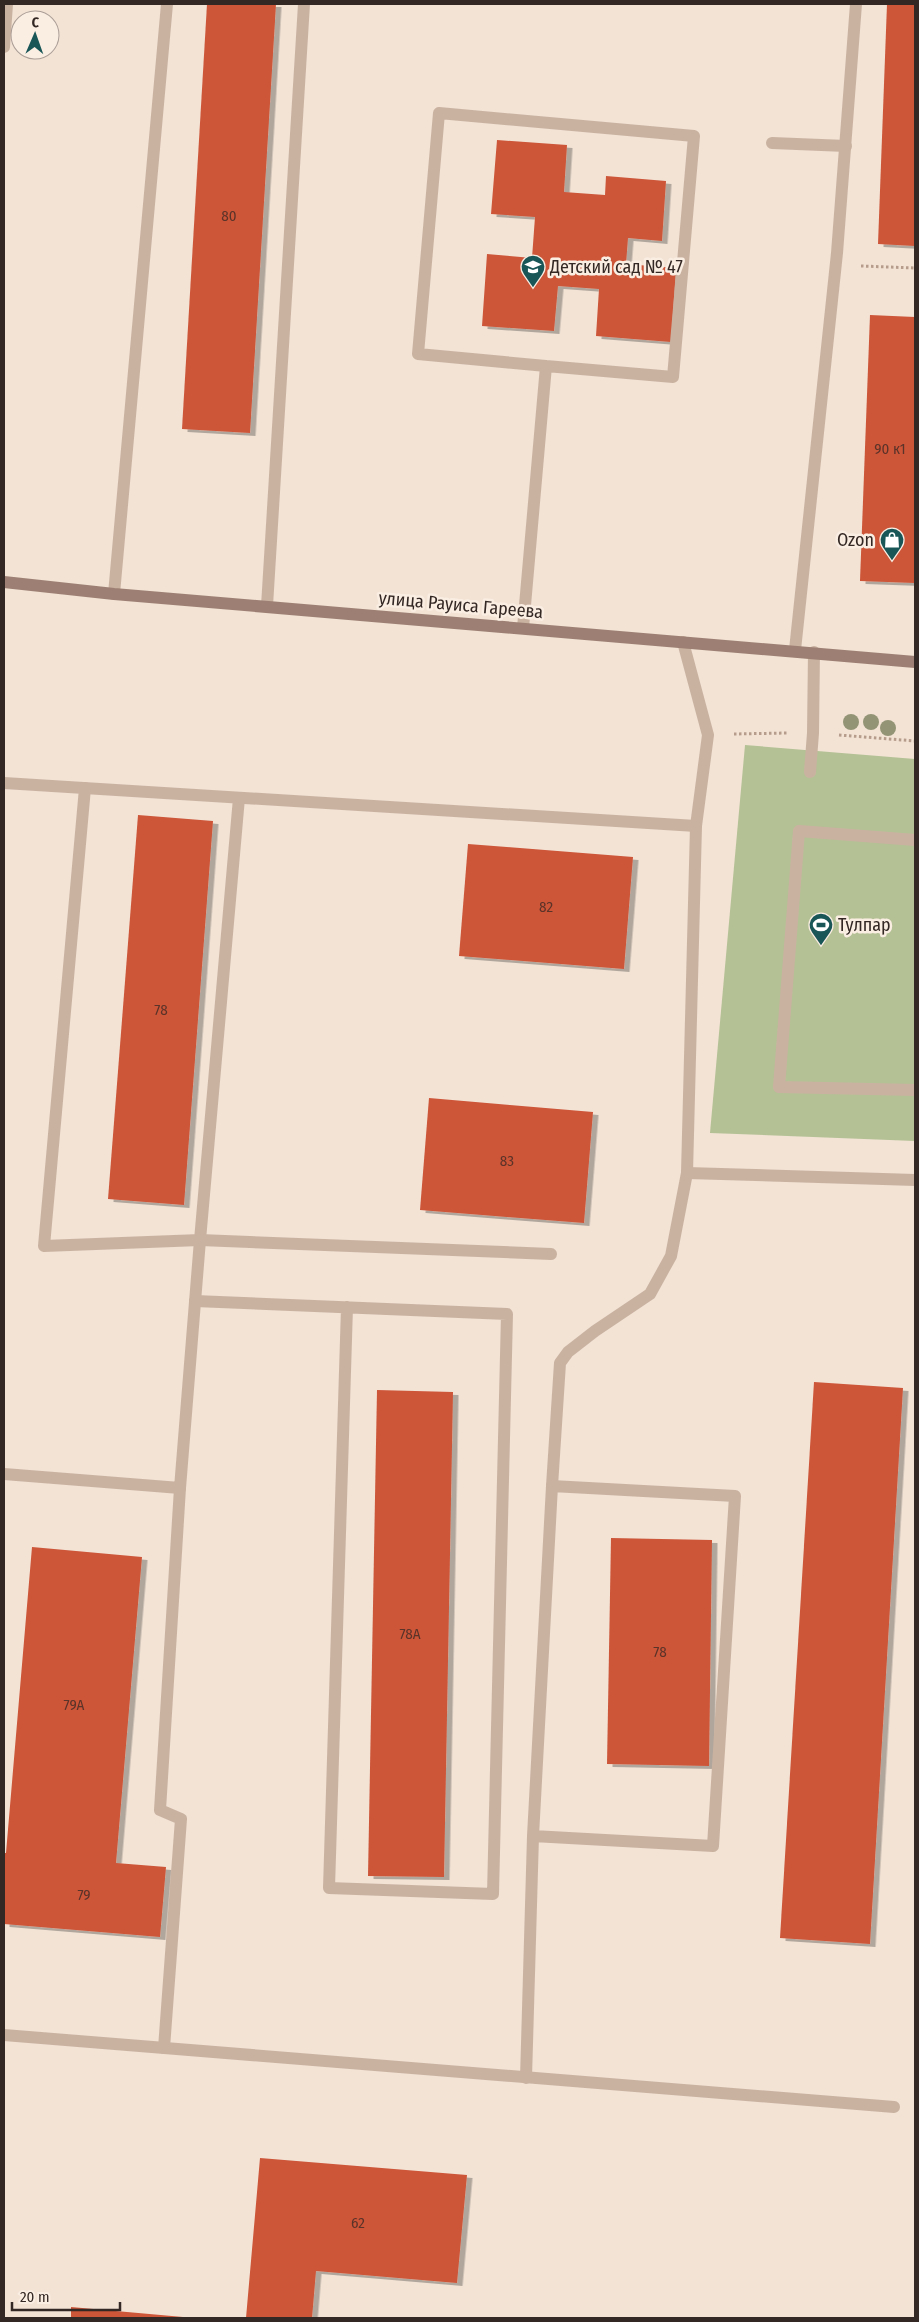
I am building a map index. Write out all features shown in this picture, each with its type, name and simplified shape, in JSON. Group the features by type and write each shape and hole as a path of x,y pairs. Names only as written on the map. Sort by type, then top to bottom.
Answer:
{"street":[{"path":"4,47 7,4"},
{"path":"114,594 167,4"},
{"path":"267,606 304,4"},
{"path":"795,650 836,265 856,4"},
{"path":"439,113 694,136 673,377 546,366 418,354 439,113"},
{"path":"772,143 846,146"},
{"path":"523,628 546,366"},
{"name":"улица Рауиса Гареева","path":"4,582 114,594 795,650 915,662"},
{"path":"526,2078 533,1836 560,1363 568,1352 595,1330 650,1294 672,1256 687,1173 696,826 708,735 683,642"},
{"path":"810,772 813,733 814,652"},
{"path":"4,784 696,826"},
{"path":"85,788 44,1246 200,1240 551,1254"},
{"path":"164,2048 181,1819 160,1810 180,1488 239,798"},
{"path":"915,840 799,831 779,1086 915,1090"},
{"path":"687,1173 915,1180"},
{"path":"195,1301 507,1314 493,1894 329,1888 347,1308"},
{"path":"4,1474 180,1488"},
{"path":"533,1836 713,1846 735,1496 552,1486"},
{"path":"4,2035 894,2107"}],"path":[{"path":"836,265 915,268"}],"green space":[{"name":"Тулпар","path":"745,745 915,759 915,1141 710,1133"}],"building":[{"path":"207,4 276,4 250,433 182,429"},
{"path":"887,4 915,4 915,246 878,244"},
{"path":"497,140 567,145 564,192 605,195 606,176 666,181 662,241 628,238 626,264 676,268 671,342 596,336 599,289 558,286 554,331 482,326 487,254 532,258 535,217 491,214"},
{"path":"870,315 915,317 915,583 860,581"},
{"path":"138,815 213,821 184,1205 108,1199"},
{"path":"468,844 633,857 624,969 459,956"},
{"path":"429,1098 593,1112 584,1223 420,1210"},
{"path":"814,1382 903,1388 870,1944 780,1938"},
{"path":"377,1390 453,1392 444,1877 368,1876"},
{"path":"611,1538 712,1540 709,1766 607,1764"},
{"path":"32,1547 142,1557 116,1863 166,1867 160,1937 4,1924 4,1853 6,1853"},
{"path":"260,2158 467,2175 457,2283 316,2271 312,2318 246,2318"},
{"path":"71,2307 183,2317 71,2318"}],"place":[{"name":"Детский сад № 47","path":"533,288"},
{"name":"Ozon","path":"892,561"},
{"name":"Тулпар","path":"821,946"}]}
